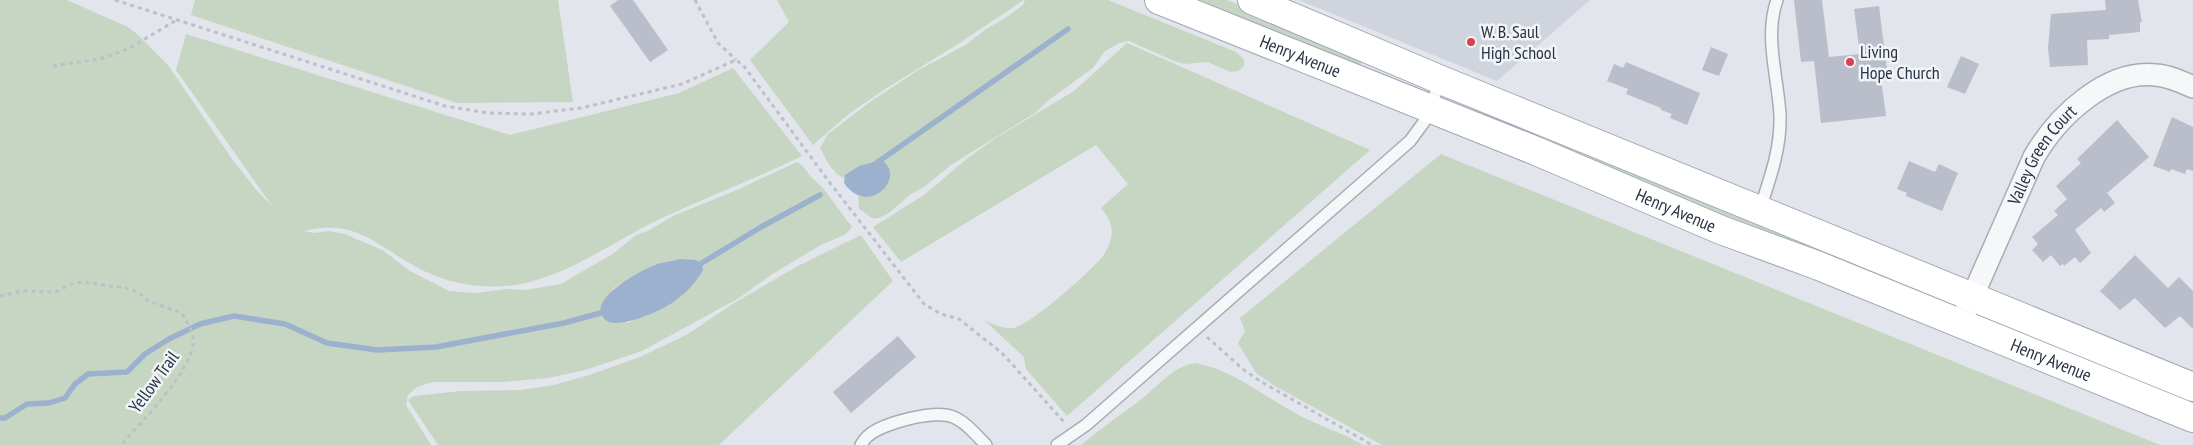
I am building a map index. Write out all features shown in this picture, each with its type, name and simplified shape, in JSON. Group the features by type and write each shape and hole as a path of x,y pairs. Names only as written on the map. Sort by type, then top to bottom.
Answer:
{"main road":[{"name":"Henry Avenue","path":"1159,0 1430,108 1704,223 1819,266 2193,418"},
{"name":"Henry Avenue","path":"1252,0 1441,80 2193,387"}],"street":[{"name":"Valley Green Court","path":"1960,324 2034,156 2058,123 2095,92 2118,79 2156,75 2193,87"}],"lane":[{"path":"1760,209 1775,163 1779,138 1780,117 1774,70 1772,24 1777,0"},
{"path":"1058,445 1074,434 1197,328 1410,141 1424,122 1441,80"},
{"path":"861,445 867,436 882,426 939,414 955,417 986,445"}],"path":[{"path":"115,0 445,106 488,113 531,114 610,101 682,84 736,60"},
{"path":"695,0 718,43 744,65 832,186 924,304 941,314 959,320 1002,353 1074,434"},
{"path":"53,66 100,59 128,49 176,20"},
{"name":"Yellow Trail","path":"0,296 22,292 55,292 74,283 108,284 138,292 148,301 173,308 182,313 193,337 191,355 163,398 121,445"},
{"path":"1197,328 1244,370 1372,445"}],"shaded area":[{"name":"W. B. Saul High School","path":"1299,0 1590,0 1497,81"}],"green space":[{"path":"0,0 67,0 128,27 168,65 232,159 258,192 272,206 176,70 186,34 510,135 679,93 733,68 802,156 660,219 553,275 507,286 482,286 442,279 427,273 378,243 353,231 338,228 322,228 303,231 314,233 329,231 345,234 384,251 410,271 449,291 474,293 507,289 525,290 561,284 614,253 636,235 648,231 673,216 739,189 797,162 823,188 852,227 846,234 819,246 771,275 739,298 642,351 585,370 548,378 503,382 433,382 417,387 408,395 406,405 431,445 0,445","holes":["656,264 670,305 627,323 614,288"]},
{"path":"195,0 558,0 573,102 457,103 191,15"},
{"path":"777,0 1024,0 882,91 850,113 813,145 750,60 789,22"},
{"path":"1025,0 1108,0 1236,52 1244,59 1244,66 1238,71 1230,72 1208,62 1185,64 1129,41 1119,43 1105,51 1093,68 1050,99 1035,113 951,165 924,187 911,194 889,213 879,218 872,218 859,209 858,196 875,195 889,179 889,171 859,166 843,178 829,165 820,148 828,134 870,102 917,71 967,44 986,29 1007,17 1023,5"},
{"path":"1184,0 1227,0 1280,21 1362,61 1358,67"},
{"path":"1127,43 1370,150 1067,416 1026,369 1024,357 984,320 1006,328 1022,325 1060,297 1103,256 1110,243 1112,231 1109,220 1101,208 1128,184 1096,145 901,262 873,227 924,195 969,157 996,138 1074,91"},
{"path":"1475,108 1893,278 1867,276 1473,113"},
{"path":"1441,154 2160,445 1382,445 1275,386 1256,373 1238,343 1245,331 1240,318"},
{"path":"861,235 893,281 719,445 438,445 408,400 414,396 461,391 520,390 554,385 640,357 688,334 734,303 798,266"},
{"path":"1196,363 1236,378 1284,407 1363,445 1081,445 1146,396 1173,372"}],"water":[{"path":"881,160 888,167 890,175 888,183 882,191 864,197 854,193 844,183 845,175 859,166"},
{"path":"680,259 696,260 702,264 703,270 697,280 681,296 659,310 630,321 613,323 607,321 601,313 601,305 617,287 639,272 657,264"}],"building":[{"path":"618,0 633,0 668,50 650,62 610,6"},
{"name":"Living Hope Church","path":"1794,0 1822,0 1829,57 1860,54 1854,9 1879,6 1888,78 1881,79 1886,116 1821,123 1814,61 1801,62"},
{"path":"2105,0 2138,0 2142,22 2140,22 2140,32 2109,35 2109,39 2087,40 2088,65 2050,67 2048,48 2051,14 2106,10"},
{"path":"1711,47 1728,54 1719,76 1702,70"},
{"path":"1961,56 1979,64 1965,94 1947,87"},
{"path":"1626,62 1700,93 1687,125 1670,118 1672,114 1661,110 1661,108 1626,94 1628,89 1607,81 1614,64 1623,68"},
{"path":"2172,117 2193,127 2193,171 2187,169 2185,174 2171,169 2170,172 2153,166"},
{"path":"2117,120 2149,157 2107,193 2115,203 2104,212 2101,208 2075,230 2091,253 2080,263 2075,257 2064,266 2063,264 2060,266 2051,255 2043,262 2032,250 2038,244 2032,237 2058,215 2054,211 2067,199 2056,186 2081,163 2077,159"},
{"path":"1909,161 1935,172 1939,164 1958,173 1942,211 1906,196 1907,193 1897,189"},
{"path":"2135,255 2168,288 2179,277 2193,291 2193,329 2180,316 2165,328 2135,298 2120,310 2100,291"},
{"path":"898,336 916,357 851,413 833,392"}],"waterway":[{"path":"875,164 1068,29"},
{"path":"697,266 761,227 820,195"},
{"path":"0,418 5,418 27,404 49,403 65,398 75,384 88,374 127,372 145,354 169,339 200,324 234,316 285,324 327,343 377,350 436,347 564,323 608,311"}],"place":[{"name":"W. B. Saul High School","path":"1471,42"},
{"name":"Living Hope Church","path":"1850,62"}]}
